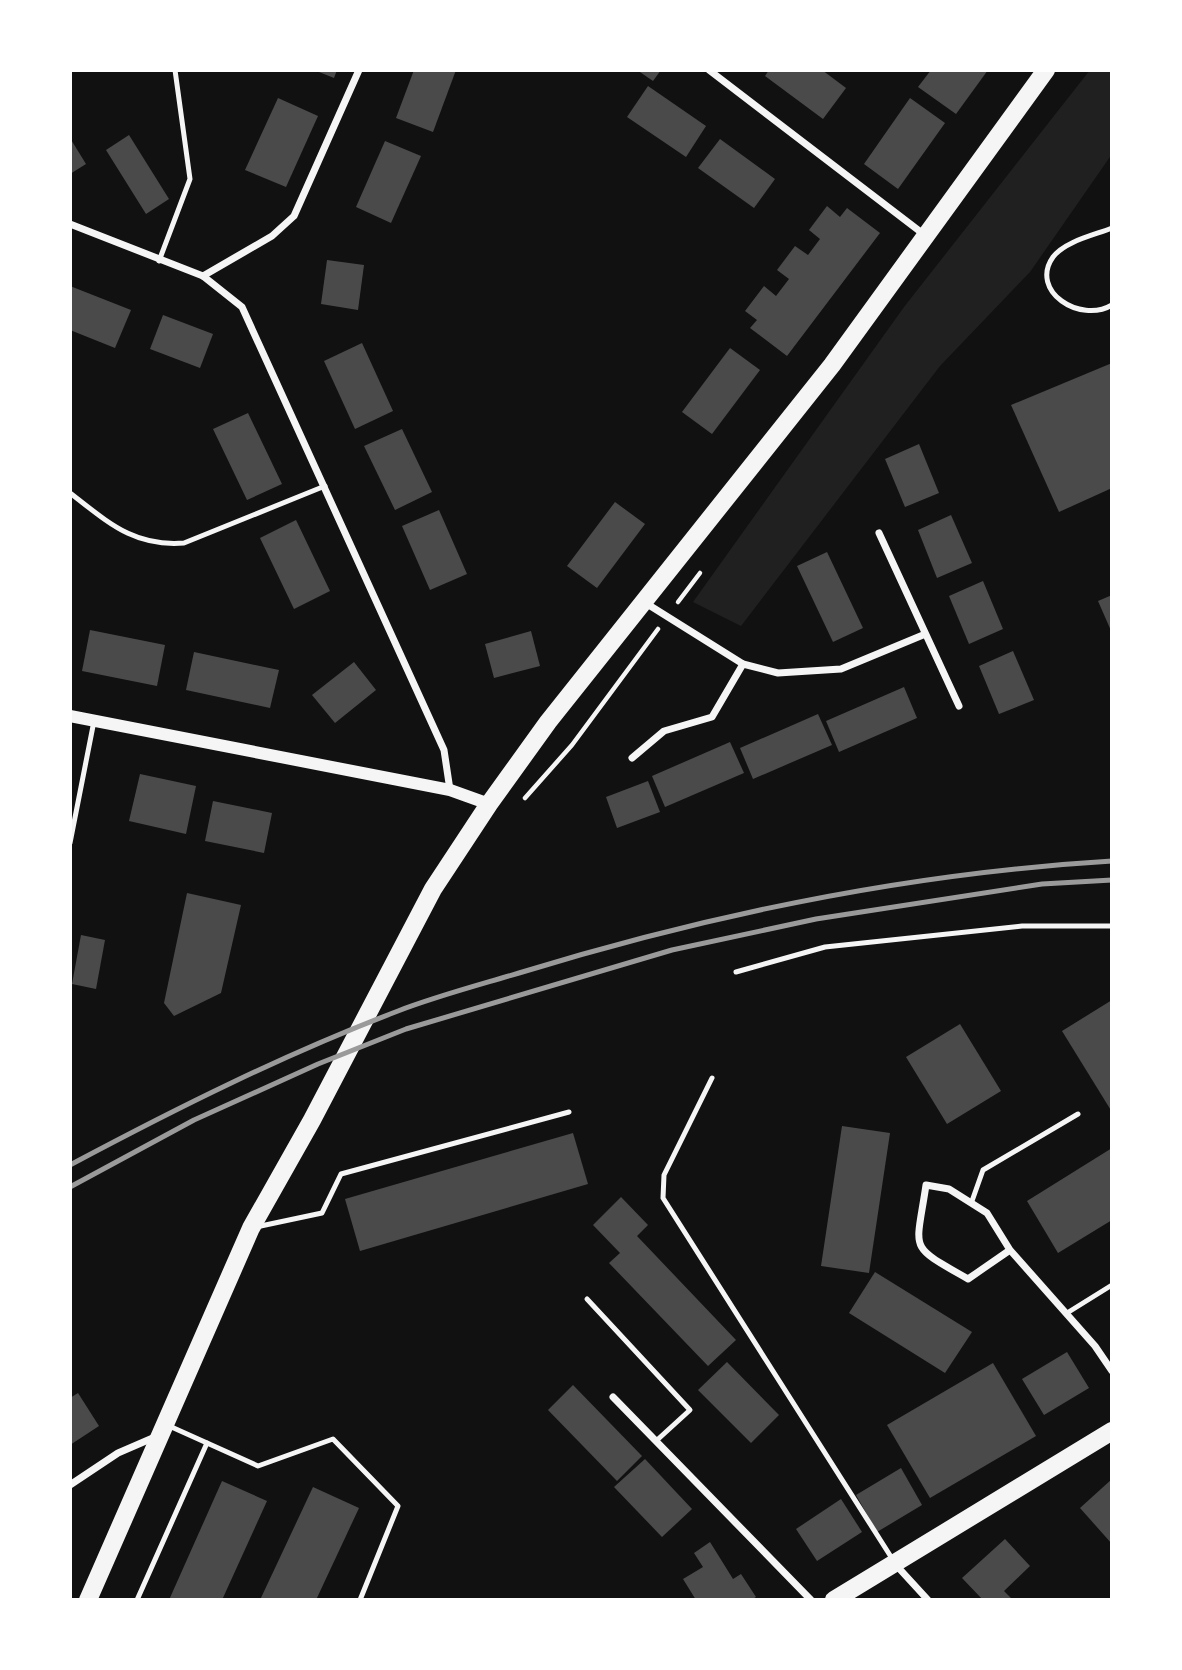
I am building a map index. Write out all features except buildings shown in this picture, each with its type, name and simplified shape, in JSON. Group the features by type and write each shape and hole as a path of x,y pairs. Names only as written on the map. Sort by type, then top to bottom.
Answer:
{"main road":[{"path":"88,1600 251,1228 312,1120 433,889 548,722 832,365 1046,70"},
{"path":"834,1600 1112,1431"}],"street":[{"path":"204,276 272,236 294,216 359,70"},
{"path":"709,70 926,237"},
{"path":"70,224 159,261 204,276 242,307 444,750 450,790"},
{"path":"879,533 923,635 959,706"},
{"path":"643,601 743,664 778,673 841,669 923,635"},
{"path":"632,758 664,731 712,718 743,664"},
{"path":"70,716 450,790 489,804"},
{"path":"1010,1250 968,1279 924,1254 918,1242 926,1185 949,1189 972,1201 987,1213 1010,1250 1067,1313 1112,1371"},
{"path":"613,1397 811,1600"},
{"path":"70,1485 161,1429"},
{"path":"895,1564 928,1600"}],"lane":[{"path":"159,261 190,179 175,70"},
{"path":"1112,228 1067,246 1054,257 1049,270 1050,286 1057,298 1069,307 1095,313 1112,306"},
{"path":"70,493 113,527 129,536 161,545 184,543 325,486"},
{"path":"70,843 94,722"},
{"path":"736,972 825,947 1022,926 1112,926"},
{"path":"712,1078 664,1175 663,1198 895,1564"},
{"path":"251,1228 322,1213 341,1174 569,1112"},
{"path":"972,1201 983,1170 1078,1114"},
{"path":"1067,1313 1112,1285"},
{"path":"587,1299 691,1410 656,1441"},
{"path":"161,1429 206,1443 258,1466 333,1439 398,1506 360,1600"},
{"path":"136,1600 206,1443"}],"shaded area":[{"path":"1090,70 1112,70 1112,154 1030,272 940,366 741,626 693,602 904,307"}],"railway":[{"path":"70,1165 150,1123 314,1045 428,1000 591,952 738,915 887,886 962,875 1112,861"},
{"path":"70,1187 194,1120 318,1064 406,1029 672,950 816,919 1042,884 1112,880"}]}
